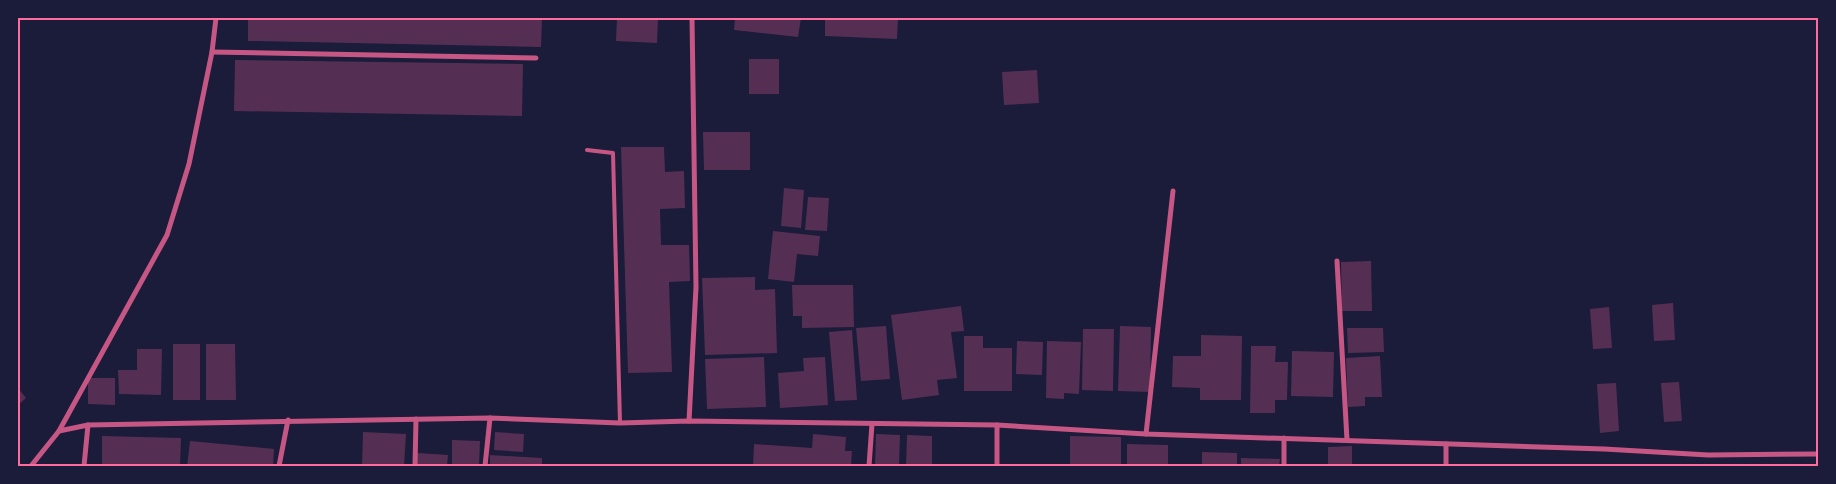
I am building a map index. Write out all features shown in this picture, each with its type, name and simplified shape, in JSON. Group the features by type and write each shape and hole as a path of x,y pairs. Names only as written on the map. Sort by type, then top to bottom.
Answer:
{"street":[{"path":"31,466 59,431 166,235 190,164 212,52 216,18"},
{"path":"689,421 696,287 692,18"},
{"path":"212,52 536,58"},
{"path":"1146,434 1173,191"},
{"path":"1337,262 1347,440"},
{"path":"59,431 88,425 288,420 490,418 620,423 689,421 997,425 1146,434 1347,440 1708,455 1818,454"},
{"path":"485,466 490,418"},
{"path":"415,466 416,419"},
{"path":"279,466 288,420"},
{"path":"869,466 872,424"},
{"path":"84,466 88,425"},
{"path":"997,425 997,466"},
{"path":"1284,438 1284,466"},
{"path":"1446,444 1446,466"}],"lane":[{"path":"587,150 612,153 620,423"}],"building":[{"path":"248,18 542,18 541,47 248,41"},
{"path":"617,18 658,18 657,43 616,41"},
{"path":"735,18 801,18 798,37 734,30"},
{"path":"825,18 898,18 897,39 825,36"},
{"path":"749,59 779,59 779,94 749,94"},
{"path":"235,60 523,64 522,116 234,111"},
{"path":"1037,70 1039,103 1004,105 1002,72"},
{"path":"703,132 750,132 750,170 704,170"},
{"path":"621,147 664,147 665,172 684,171 685,208 660,209 661,245 689,245 690,281 669,282 672,372 628,373"},
{"path":"784,188 804,190 801,228 781,226"},
{"path":"808,197 829,198 827,231 805,230"},
{"path":"773,231 820,236 818,256 797,254 794,282 768,279"},
{"path":"1371,261 1372,311 1342,311 1341,262"},
{"path":"755,277 755,290 775,289 777,353 705,355 702,278"},
{"path":"792,285 853,285 854,327 802,328 802,316 793,316"},
{"path":"1673,303 1675,340 1654,341 1652,305"},
{"path":"961,306 964,331 951,332 957,378 937,380 939,395 902,400 891,315"},
{"path":"1609,307 1612,348 1593,349 1590,309"},
{"path":"886,326 890,379 861,381 856,328"},
{"path":"1120,326 1151,327 1150,392 1118,391"},
{"path":"1347,328 1383,328 1384,352 1348,353"},
{"path":"1083,329 1114,329 1113,391 1082,390"},
{"path":"852,330 857,400 835,401 829,332"},
{"path":"1201,335 1242,336 1241,400 1200,400 1200,388 1172,387 1173,356 1201,356"},
{"path":"964,336 983,336 983,348 1012,348 1012,391 964,391"},
{"path":"1017,341 1043,342 1042,375 1016,374"},
{"path":"1047,341 1081,342 1079,394 1064,393 1064,399 1046,398"},
{"path":"173,344 200,344 200,400 173,400"},
{"path":"206,344 235,344 236,400 206,400"},
{"path":"1251,346 1276,346 1275,362 1288,362 1287,400 1275,400 1275,413 1250,413"},
{"path":"137,349 162,349 161,395 119,394 118,370 137,370"},
{"path":"1292,351 1334,352 1333,397 1291,396"},
{"path":"1380,356 1382,397 1365,397 1365,406 1348,407 1346,358"},
{"path":"764,357 766,407 707,409 705,359"},
{"path":"825,357 828,405 780,408 778,373 804,371 803,358"},
{"path":"88,378 115,378 115,405 88,404"},
{"path":"1679,382 1682,421 1664,422 1661,383"},
{"path":"1616,383 1619,431 1600,433 1597,384"},
{"path":"18,388 26,398 18,405"},
{"path":"363,432 406,434 404,466 362,466"},
{"path":"495,432 524,434 523,452 494,450"},
{"path":"813,434 846,437 845,451 852,451 851,466 753,466 754,444 812,448"},
{"path":"876,434 900,435 899,466 875,466"},
{"path":"907,435 932,436 932,466 906,466"},
{"path":"102,436 181,438 180,466 102,466"},
{"path":"1070,436 1121,437 1121,466 1070,466"},
{"path":"452,440 480,441 479,466 452,466"},
{"path":"190,441 274,449 273,466 187,466"},
{"path":"1127,444 1168,445 1168,466 1127,466"},
{"path":"1352,446 1352,466 1328,466 1328,447"},
{"path":"1202,452 1237,453 1237,466 1202,466"},
{"path":"417,453 448,455 447,466 417,466"},
{"path":"490,455 542,458 542,466 490,466"},
{"path":"1241,458 1280,459 1279,466 1241,466"},
{"path":"1399,464 1426,464 1426,466 1399,466"}]}
